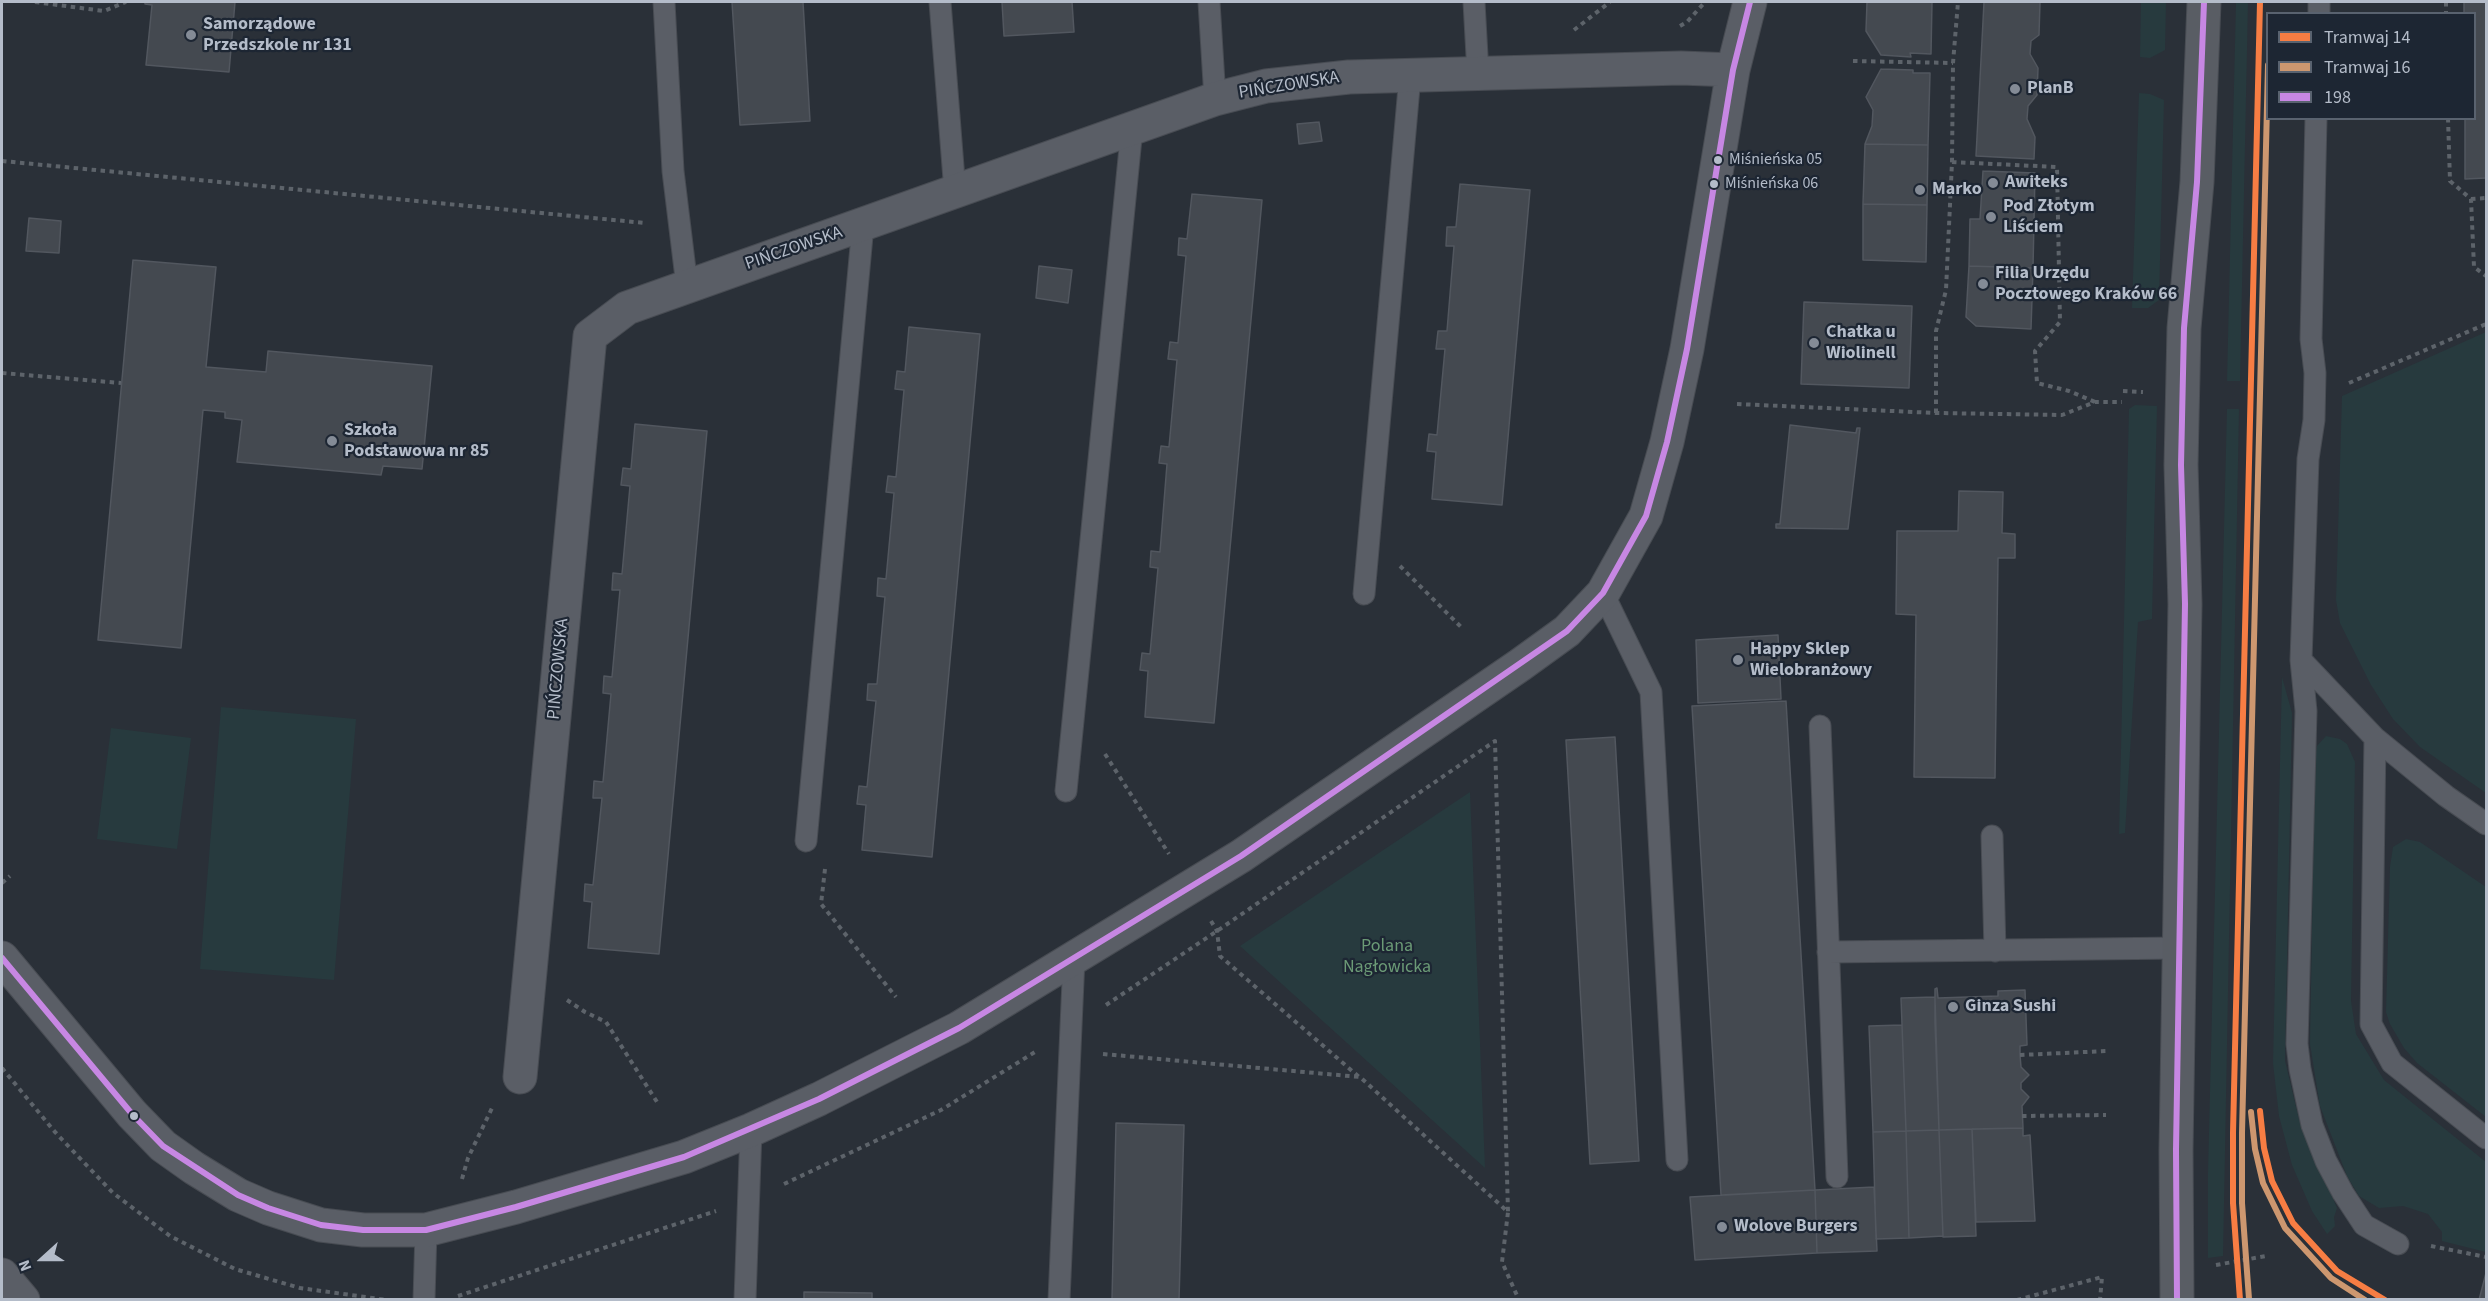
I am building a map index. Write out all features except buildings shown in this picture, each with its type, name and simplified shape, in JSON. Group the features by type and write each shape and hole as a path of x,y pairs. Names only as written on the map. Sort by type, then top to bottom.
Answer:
{"street":[{"path":"7,976 120,1101 171,1152 238,1195 268,1208 321,1225 363,1230 426,1230 516,1207 673,1160 751,1130 959,1028 1241,856 1567,631 1603,593 1646,516 1667,442 1687,349 1734,70 1750,2"},
{"path":"2177,1299 2176,1150 2185,604 2181,465 2184,328 2198,182 2204,2"},
{"name":"PIŃCZOWSKA","path":"520,1077 590,336 627,308 1215,99 1266,86 1349,77 1681,68 1734,70"},
{"path":"2,1275 23,1299"}],"lane":[{"path":"664,2 673,171 687,286"},
{"path":"940,2 955,192"},
{"path":"1209,2 1215,99"},
{"path":"1474,2 1478,74"},
{"path":"1364,594 1410,76"},
{"path":"2316,120 2311,339 2315,373 2314,420 2308,459 2301,660 2306,711 2297,1044 2312,1125 2326,1161 2364,1225 2398,1244"},
{"path":"1066,791 1132,128"},
{"path":"806,841 863,225"},
{"path":"1603,593 1651,692 1677,1160"},
{"path":"2301,660 2375,738 2446,796 2487,824"},
{"path":"1820,726 1837,1177"},
{"path":"2375,738 2371,1024 2392,1063 2487,1138"},
{"path":"1992,837 1995,951"},
{"path":"1828,952 2180,948"},
{"path":"1059,1299 1074,958"},
{"path":"745,1299 751,1130"},
{"path":"424,1299 426,1230"}],"path":[{"path":"35,2 104,12 126,2"},
{"path":"1570,33 1610,2"},
{"path":"1936,412 1936,331 1946,290 1952,162 1953,63 1958,2"},
{"path":"1853,62 1953,63"},
{"path":"2448,120 2450,181 2471,199 2487,198"},
{"path":"2,161 680,226"},
{"path":"1952,162 2057,167 2060,322 2035,351 2037,383 2069,391 2095,402"},
{"path":"2471,199 2474,267 2487,276"},
{"path":"2356,380 2487,324"},
{"path":"2,373 122,383"},
{"path":"1737,404 2062,415 2095,402 2122,402"},
{"path":"1071,1028 1217,932 1495,741 1508,1212 1502,1262 1519,1299"},
{"path":"1106,743 1105,754 1217,932 1220,956 1360,1077 1508,1212"},
{"path":"2,883 10,876"},
{"path":"457,1296 749,1200 940,1110 1042,1048 1360,1077"},
{"path":"2020,1055 2107,1051"},
{"path":"2,1068 55,1132 113,1192 170,1236 235,1269 300,1288 387,1299"},
{"path":"461,1180 468,1158 504,1083 520,1077"},
{"path":"2022,1116 2106,1115"},
{"path":"2209,1266 2266,1256"},
{"path":"2017,1299 2102,1276 2100,1299"}],"green space":[{"path":"2141,2 2166,2 2165,50 2150,58 2140,57"},
{"path":"2236,2 2248,2 2240,381 2227,381"},
{"path":"2139,93 2150,94 2164,100 2159,300 2148,308 2132,308"},
{"path":"2486,332 2486,793 2420,747 2393,719 2371,685 2340,623 2336,600 2342,396"},
{"path":"2135,405 2157,406 2152,619 2138,622 2125,833 2119,834 2129,409"},
{"path":"2227,409 2239,409 2223,1256 2208,1258 2208,1172"},
{"path":"2282,677 2292,713 2285,1061 2299,1119 2337,1208 2334,1217 2335,1226 2327,1234 2312,1211 2292,1165 2279,1116 2273,1063"},
{"path":"221,707 356,719 334,980 200,969"},
{"path":"111,728 191,738 177,849 97,839"},
{"path":"2326,736 2340,739 2347,744 2355,762 2351,1001 2356,1034 2384,1080 2486,1162 2486,1252 2442,1241 2442,1232 2428,1214 2403,1206 2379,1208 2359,1196 2347,1176 2320,1106 2310,1044 2315,757 2317,746"},
{"name":"Polana Nagłowicka","path":"1470,792 1485,1168 1240,946"},
{"path":"2406,839 2420,842 2486,887 2486,1117 2417,1063 2404,1048 2386,1012 2390,867 2393,847"}],"tram line":[{"name":"14","path":"2240,1300 2233,1203 2233,1132 2260,2"},
{"name":"16","path":"2249,1299 2242,1203 2242,1132 2267,120"},
{"name":"14","path":"2260,1111 2264,1148 2272,1181 2293,1223 2337,1271 2385,1300"},
{"name":"16","path":"2251,1112 2255,1149 2263,1183 2285,1228 2331,1278 2365,1300"}],"transit line":[{"name":"198","path":"2,958 132,1114 163,1146 238,1195 268,1208 321,1225 363,1230 426,1230 516,1207 684,1157 819,1099 959,1028 1241,856 1567,631 1603,593 1646,516 1667,442 1687,349 1733,70 1750,2"},
{"name":"198","path":"2177,1300 2176,1150 2185,604 2181,465 2184,328 2197,182 2204,2"}],"place":[{"name":"Samorządowe Przedszkole nr 131","path":"191,35"},
{"name":"PlanB","path":"2015,89"},
{"name":"Miśnieńska 05","path":"1718,160"},
{"name":"Awiteks","path":"1993,183"},
{"name":"Miśnieńska 06","path":"1714,184"},
{"name":"Marko","path":"1920,190"},
{"name":"Pod Złotym Liściem","path":"1991,217"},
{"name":"Filia Urzędu Pocztowego Kraków 66","path":"1983,284"},
{"name":"Chatka u Wiolinell","path":"1814,343"},
{"name":"Szkoła Podstawowa nr 85","path":"332,441"},
{"name":"Happy Sklep Wielobranżowy","path":"1738,660"},
{"name":"Ginza Sushi","path":"1953,1007"},
{"name":"Wolove Burgers","path":"1722,1227"}]}
